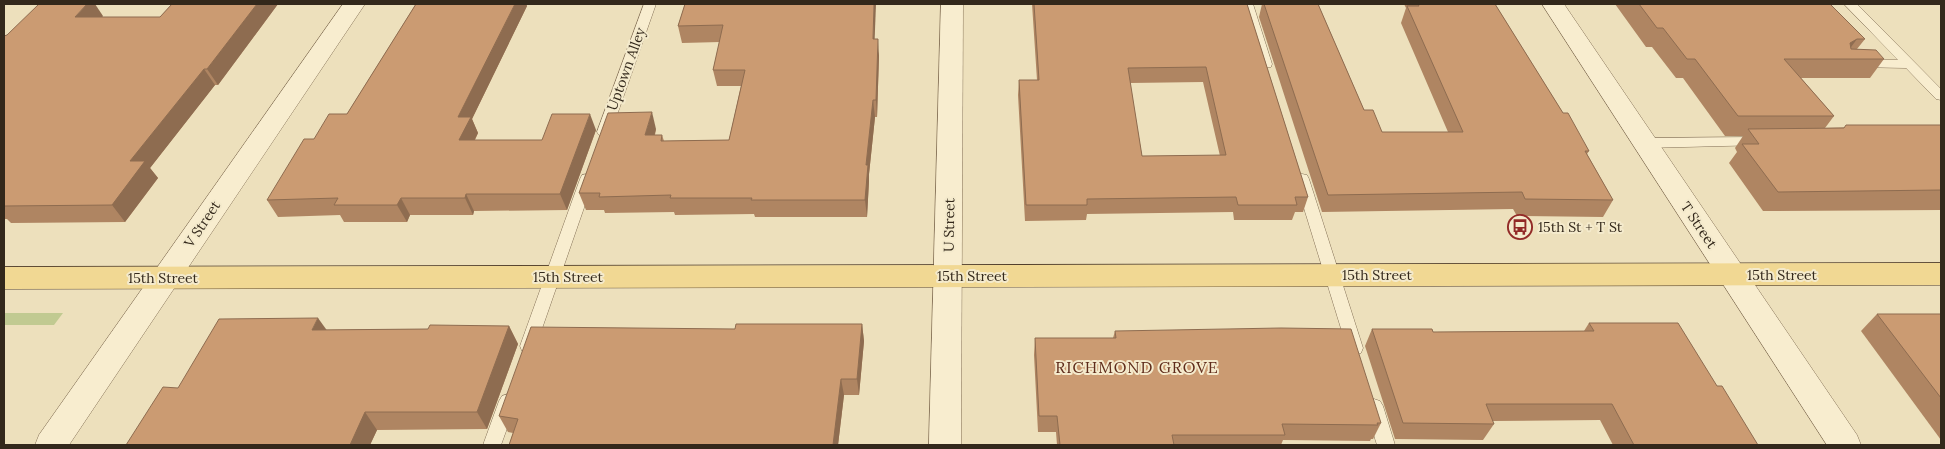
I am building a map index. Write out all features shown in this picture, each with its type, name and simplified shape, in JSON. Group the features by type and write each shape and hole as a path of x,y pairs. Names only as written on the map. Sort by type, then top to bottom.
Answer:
{"main road":[{"name":"15th Street","path":"4,278 1941,274"}],"street":[{"name":"V Street","path":"51,445 354,4"},
{"name":"U Street","path":"945,445 952,4"},
{"name":"T Street","path":"1553,4 1845,445"}],"lane":[{"name":"Uptown Alley","path":"600,144 650,4"},
{"path":"1247,4 1270,78"},
{"path":"1850,4 1910,64 1936,85 1941,96"},
{"path":"1843,64 1910,64"},
{"path":"1645,143 1768,142"},
{"path":"1297,162 1360,362"},
{"path":"524,355 593,163"},
{"path":"492,445 514,383"},
{"path":"1368,390 1386,445"}],"green space":[{"path":"4,313 63,313 54,325 4,325"}],"building":[{"path":"39,4 87,4 75,17 160,17 172,4 257,4 207,69 204,69 130,161 145,161 112,205 4,206 4,36"},
{"path":"416,4 515,4 458,117 471,117 459,140 542,140 552,114 590,114 560,194 466,194 465,198 401,198 397,205 334,205 338,198 267,200 304,139 314,139 329,114 347,114"},
{"path":"685,4 874,4 873,39 878,39 876,100 873,100 866,165 868,165 865,200 670,198 671,195 599,197 600,193 579,193 608,113 652,112 645,135 662,135 661,141 729,140 745,70 713,70 723,25 678,26"},
{"path":"1034,4 1247,4 1308,197 1295,197 1297,205 1238,205 1236,197 1087,199 1087,205 1026,205 1019,80 1039,80","holes":["1206,67 1226,155 1142,156 1128,68"]},
{"path":"1264,4 1318,4 1364,110 1373,110 1382,132 1463,132 1407,6 1419,6 1418,4 1495,4 1563,113 1568,113 1589,151 1585,151 1613,200 1525,199 1522,192 1328,195"},
{"path":"1639,4 1830,4 1865,39 1857,39 1850,43 1851,49 1876,50 1884,59 1784,59 1834,116 1738,116 1695,59 1687,59 1663,28 1657,28"},
{"path":"1846,125 1941,125 1941,190 1778,192 1742,144 1759,144 1748,129 1844,128"},
{"path":"1877,314 1941,314 1941,398"},
{"path":"318,318 312,330 428,329 430,325 509,326 477,412 365,412 350,445 126,445 163,387 178,388 219,319"},
{"path":"1589,323 1678,323 1717,386 1722,386 1758,445 1634,445 1612,404 1486,404 1494,424 1403,423 1372,329 1432,329 1433,332 1594,331"},
{"path":"736,324 862,324 857,379 841,379 833,445 509,445 518,419 499,416 531,327 735,329"},
{"path":"1281,328 1351,329 1381,423 1377,423 1378,425 1282,424 1285,435 1172,435 1174,445 1060,445 1057,416 1039,416 1035,338 1116,338 1115,331"}],"place":[{"name":"15th St + T St","path":"1520,227"}],"district":[{"name":"RICHMOND GROVE","path":"1137,367"}]}
